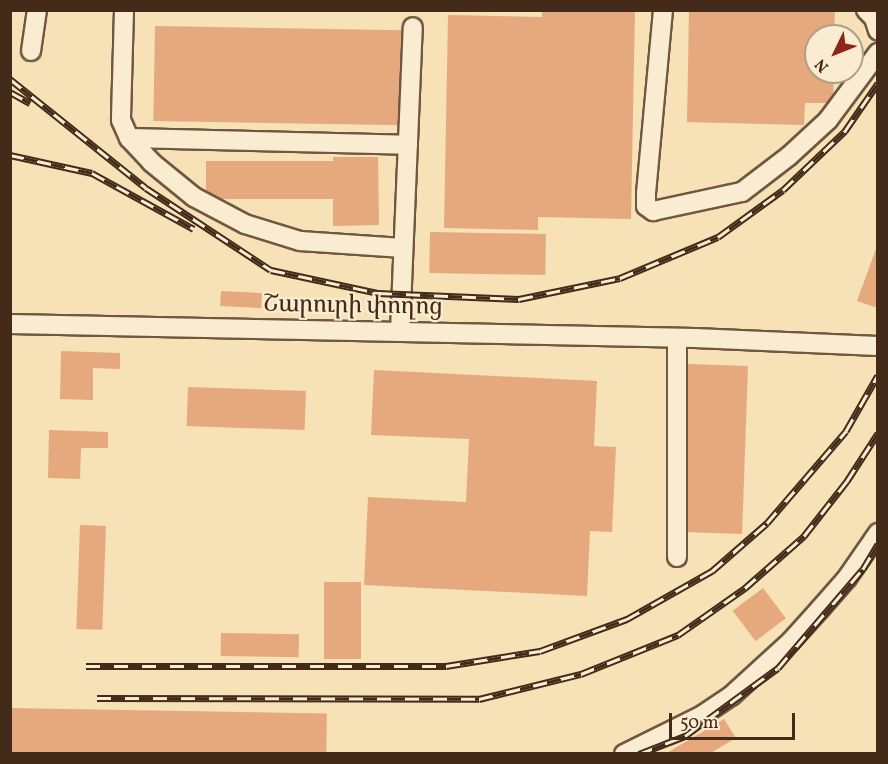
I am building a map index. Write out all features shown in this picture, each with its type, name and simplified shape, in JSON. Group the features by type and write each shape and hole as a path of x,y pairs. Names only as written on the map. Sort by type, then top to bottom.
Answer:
{"street":[{"path":"31,51 37,10"},
{"path":"123,10 121,120 129,138 151,162 194,197 245,224 300,241 403,248"},
{"path":"663,10 646,194 646,206 653,211 742,192 789,156 828,120 878,53"},
{"path":"866,10 874,18 878,30"},
{"path":"400,332 413,27"},
{"path":"129,138 408,145"},
{"name":"Շարուրի փողոց","path":"10,324 695,338 878,346"},
{"path":"677,338 677,557"},
{"path":"624,753 676,729 730,696 791,641 819,610 847,578 878,532"}],"building":[{"path":"542,10 635,10 631,219 538,217 538,230 444,228 448,15 542,17"},
{"path":"689,10 835,10 834,24 804,24 804,84 834,84 833,103 805,103 804,125 687,122"},
{"path":"155,26 404,30 402,125 153,121"},
{"path":"333,157 378,157 379,225 333,226 333,199 206,199 206,161 333,161"},
{"path":"430,232 546,234 545,275 429,273"},
{"path":"878,246 878,308 857,301"},
{"path":"221,291 262,293 261,308 220,306"},
{"path":"61,351 120,353 120,369 93,368 93,400 60,399"},
{"path":"688,364 748,366 742,534 682,532"},
{"path":"374,370 597,381 594,446 616,447 612,532 590,531 587,596 364,585 368,497 466,502 469,439 371,435"},
{"path":"188,387 306,391 305,430 187,426"},
{"path":"49,430 108,432 108,448 81,448 80,479 48,478"},
{"path":"80,525 106,526 102,630 76,629"},
{"path":"324,582 361,582 361,659 324,659"},
{"path":"763,588 786,618 756,641 733,611"},
{"path":"221,633 299,634 299,657 221,656"},
{"path":"10,708 327,714 326,754 10,754"},
{"path":"724,719 736,738 709,754 665,754"}],"railway":[{"path":"10,79 146,188 271,270 378,293 519,299 620,278 718,237 783,190 845,131 878,83"},
{"path":"10,92 30,103"},
{"path":"10,155 92,173 194,229"},
{"path":"86,666 446,666 540,651 627,619 712,571 767,523 846,431 878,375"},
{"path":"97,698 479,699 581,674 678,635 745,588 804,536 847,481 878,433"},
{"path":"639,754 685,736 778,668 863,569 878,544"}]}
